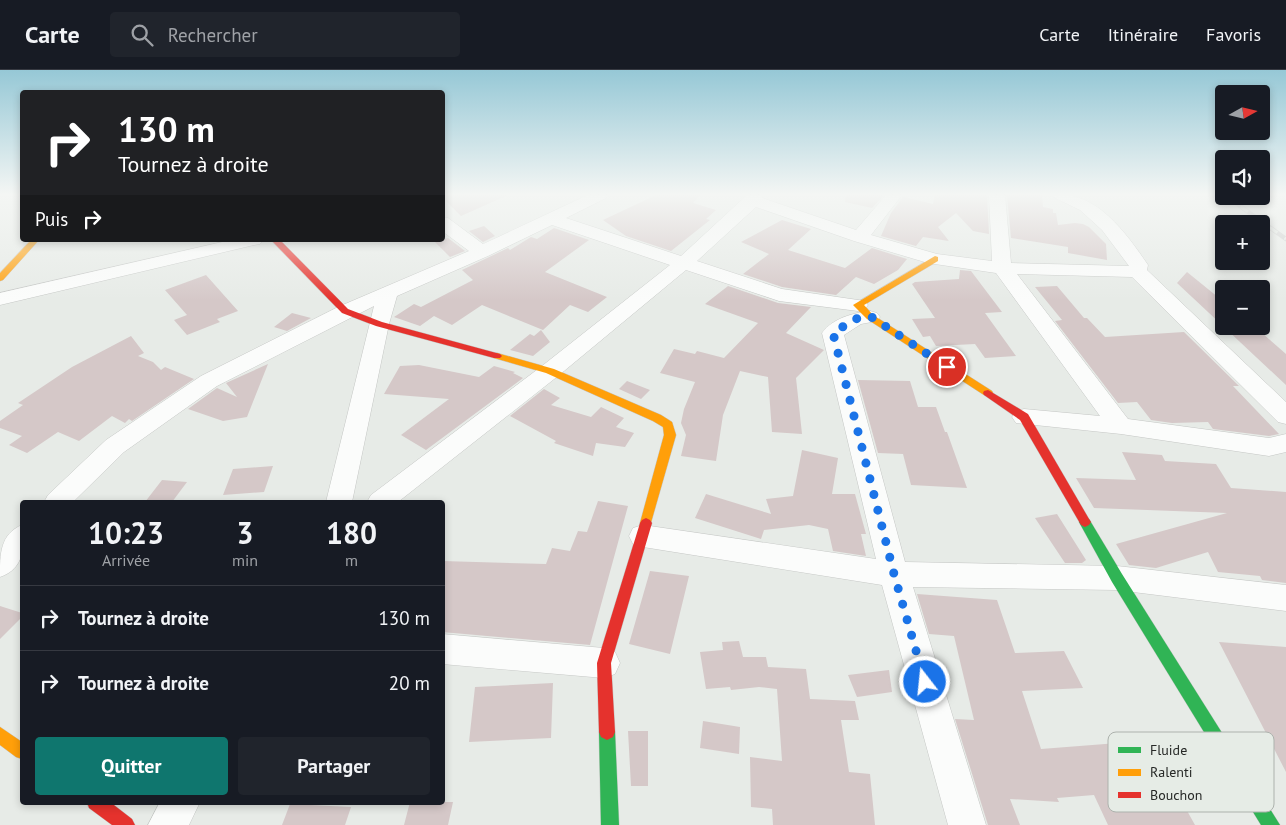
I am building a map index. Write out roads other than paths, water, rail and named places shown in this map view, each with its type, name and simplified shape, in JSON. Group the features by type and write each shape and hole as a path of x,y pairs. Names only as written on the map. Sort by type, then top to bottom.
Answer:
{"street":[{"path":"453,230 482,252"},
{"path":"59,500 115,446 209,381 346,311 528,230"},
{"path":"586,230 779,295 864,311 1024,417 1117,578 1213,732"},
{"path":"383,500 550,371 685,262 719,230"},
{"path":"842,230 935,259 1002,268 1137,271 1286,416"},
{"path":"860,237 865,230"},
{"path":"999,230 1002,268 1121,426"},
{"path":"1111,230 1139,265 1137,271"},
{"path":"0,278 32,242"},
{"path":"0,299 245,242"},
{"path":"277,242 346,311 379,324 550,371 657,418 668,425 670,435 643,536 604,662 610,825"},
{"path":"935,259 855,319 833,333 894,574 967,825"},
{"path":"339,500 379,324 388,293"},
{"path":"1024,417 1121,426 1269,447 1286,443"},
{"path":"643,536 894,574 1117,578 1286,598"},
{"path":"0,565 20,540"},
{"path":"445,649 604,662"},
{"path":"0,735 20,750"},
{"path":"99,805 126,825"},
{"path":"167,825 180,805"},
{"path":"1263,812 1271,825"}],"railway":[{"path":"1274,230 1286,239"}]}
